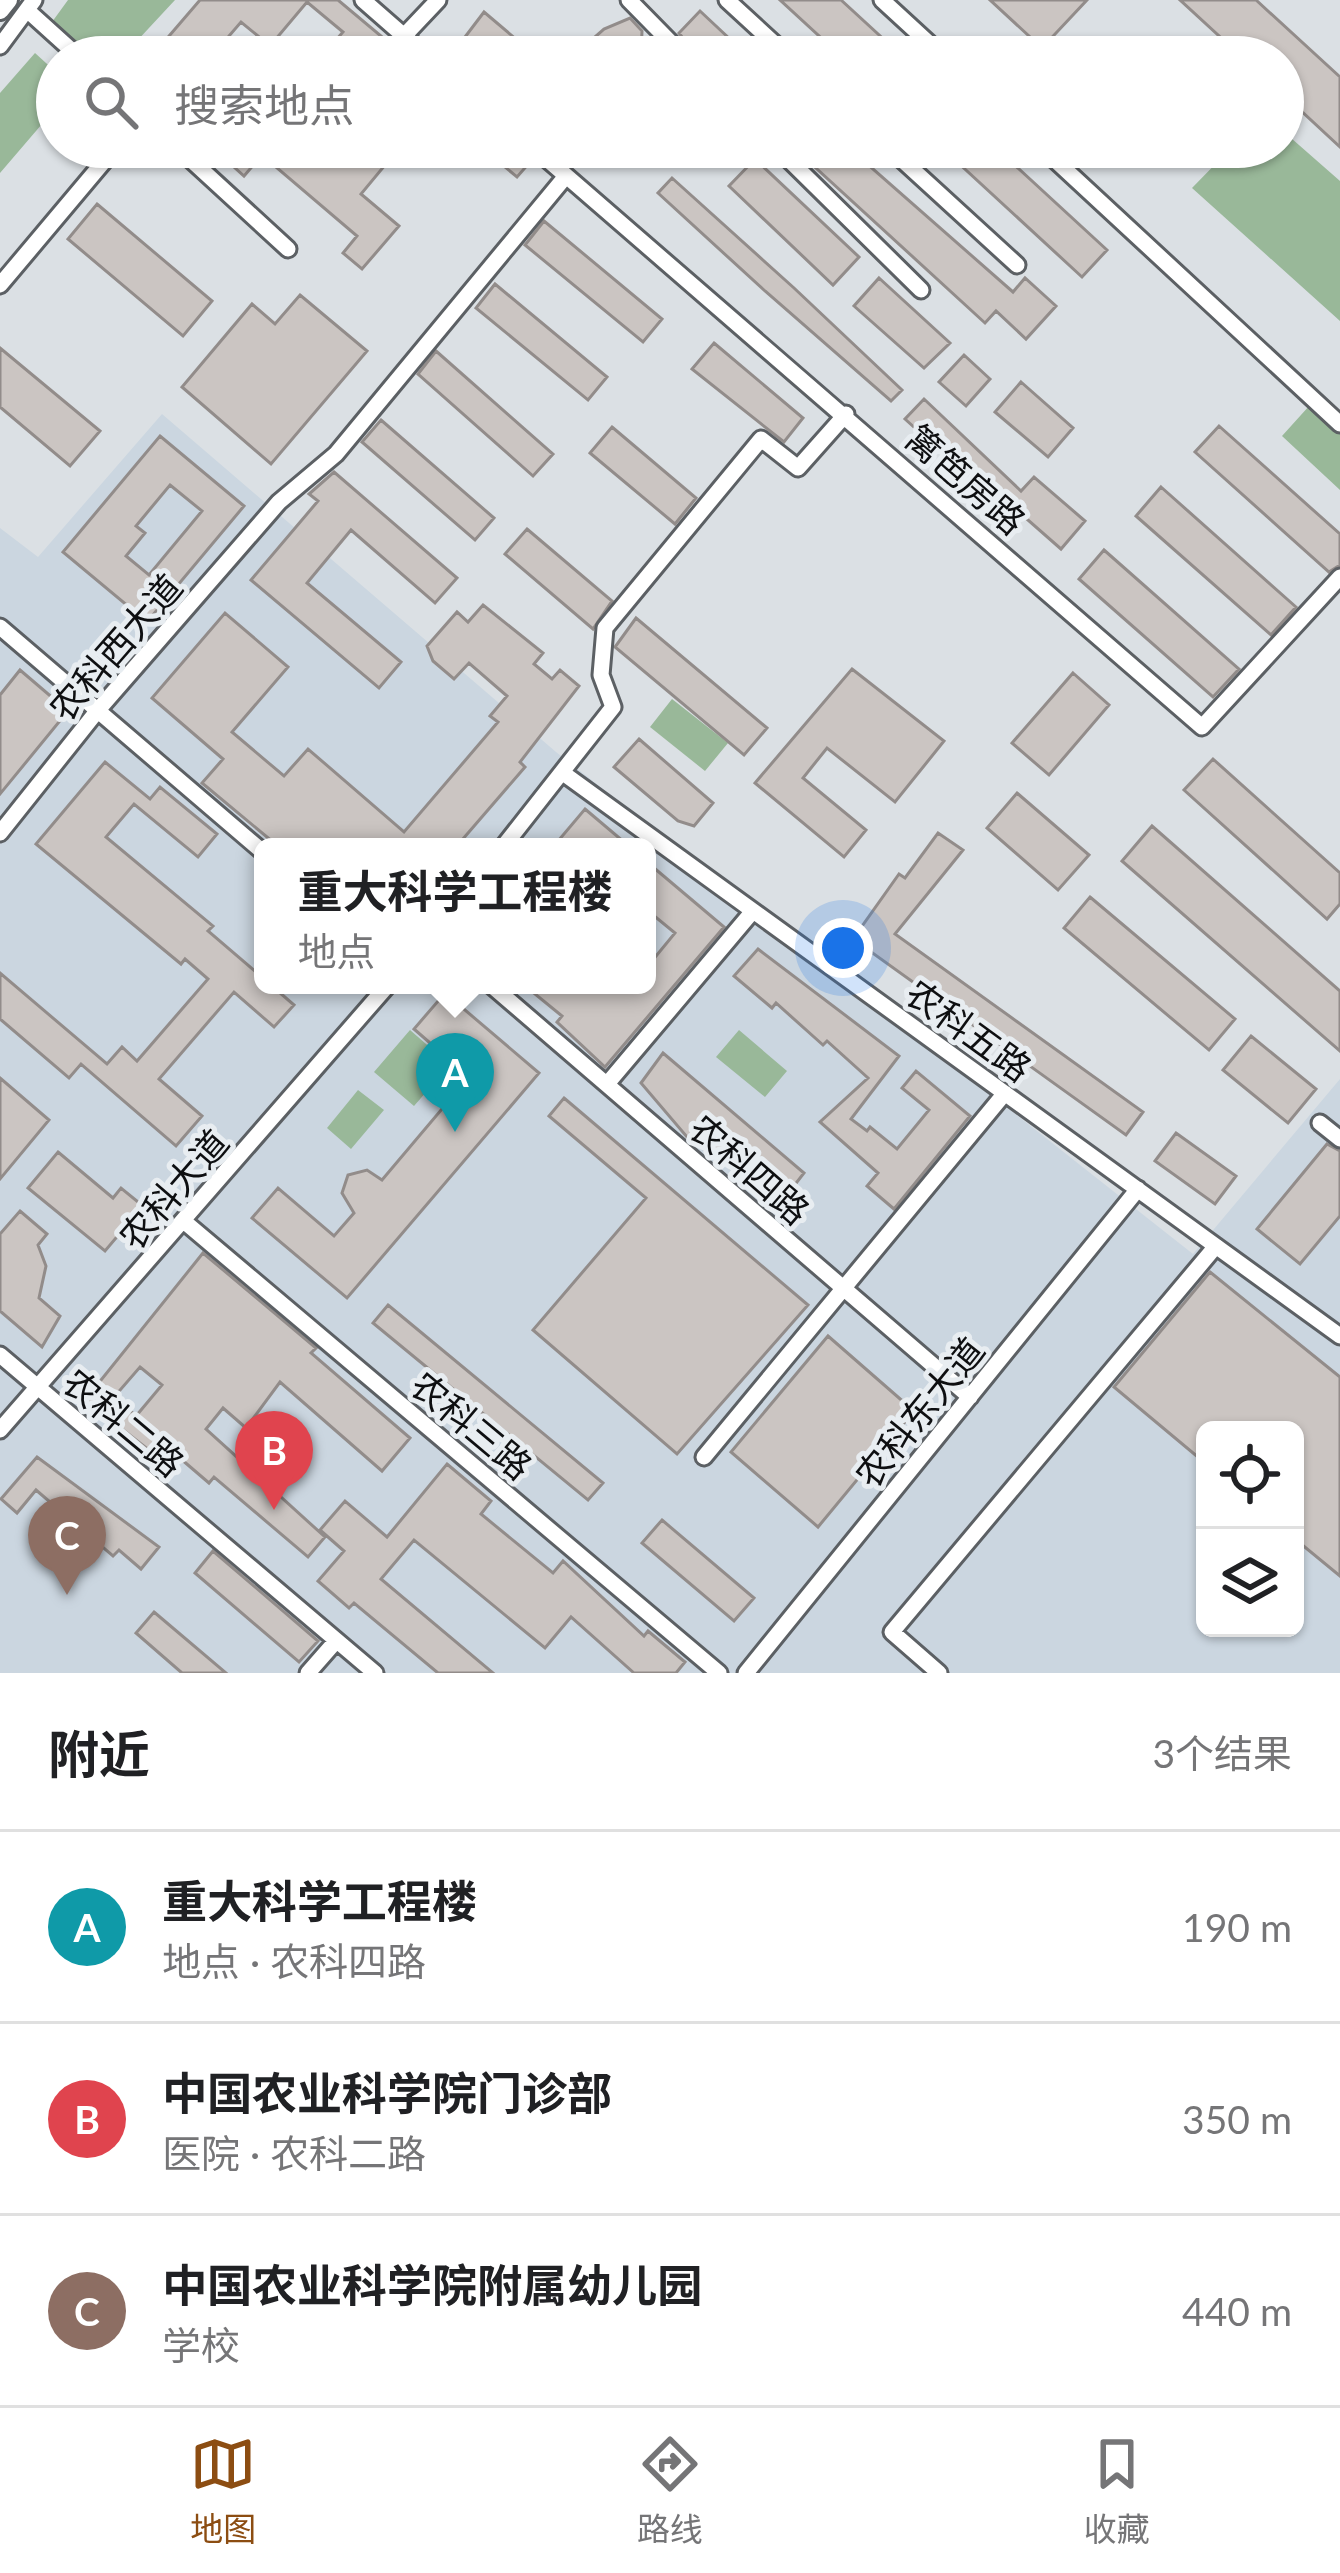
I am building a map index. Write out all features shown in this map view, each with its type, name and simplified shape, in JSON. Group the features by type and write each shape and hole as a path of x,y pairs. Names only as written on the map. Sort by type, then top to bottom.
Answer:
{"main road":[{"path":"0,10 8,0"}],"street":[{"path":"363,0 404,36 438,0"},
{"path":"629,0 664,36"},
{"path":"727,0 766,36"},
{"path":"882,0 921,36"},
{"path":"0,46 31,5 60,36"},
{"path":"0,285 98,168"},
{"path":"200,168 288,249"},
{"name":"篱笆房路","path":"557,168 1202,727 1340,577"},
{"path":"797,168 921,290"},
{"path":"911,168 1017,265"},
{"path":"1064,168 1340,424"},
{"name":"农科西大道","path":"0,833 98,710 279,502 336,454 566,176"},
{"path":"510,838 613,707 601,674 605,628 760,439 798,468 846,414"},
{"path":"0,627 254,844"},
{"name":"农科五路","path":"563,773 653,838"},
{"name":"农科五路","path":"656,840 1340,1336"},
{"path":"607,1084 753,910"},
{"name":"农科大道","path":"0,1430 380,994"},
{"name":"农科四路","path":"502,994 970,1396"},
{"path":"704,1456 846,1292 1005,1093"},
{"path":"1320,1123 1340,1139"},
{"name":"农科东大道","path":"746,1673 1138,1190"},
{"name":"农科三路","path":"186,1222 719,1673"},
{"path":"939,1673 892,1632 1216,1246"},
{"name":"农科二路","path":"0,1355 375,1673"},
{"path":"308,1673 336,1641"}],"shaded area":[{"path":"162,414 556,752 1193,1254 1340,1079 1340,1673 0,1673 0,528 38,557"}],"green space":[{"path":"68,0 175,0 142,36 68,36 52,22"},
{"path":"35,53 36,131 0,173 0,93"},
{"path":"1304,149 1340,181 1340,321 1192,188 1212,168 1304,168"},
{"path":"1310,405 1340,432 1340,490 1282,436"},
{"path":"672,699 728,743 705,771 650,727"},
{"path":"410,1030 464,1077 456,1087 441,1075 414,1106 374,1072"},
{"path":"739,1030 787,1071 765,1097 716,1057"},
{"path":"358,1090 384,1110 351,1149 327,1128"}],"building":[{"path":"200,0 338,0 381,36 339,36 343,32 307,2 278,36 258,36 241,22 229,36 169,36"},
{"path":"780,0 841,0 880,36 819,36"},
{"path":"990,0 1087,0 1053,36 1029,36"},
{"path":"1180,0 1256,0 1295,36 1219,36"},
{"path":"700,11 727,36 681,36 679,33"},
{"path":"484,12 512,36 466,36"},
{"path":"630,18 642,36 596,36"},
{"path":"1304,44 1340,77 1340,147 1304,114"},
{"path":"277,168 383,168 361,194 399,226 362,269 343,253 357,236"},
{"path":"746,168 765,168 859,257 833,285 729,186"},
{"path":"816,168 872,168 1013,292 1025,278 1056,306 1026,339 996,311 985,323"},
{"path":"964,168 1018,168 1107,250 1082,277"},
{"path":"672,178 902,390 891,401 658,193"},
{"path":"97,204 212,301 183,336 68,239"},
{"path":"544,221 662,319 643,342 525,245"},
{"path":"879,278 950,343 924,368 854,306"},
{"path":"495,284 607,377 588,400 476,308"},
{"path":"300,295 367,351 271,464 182,387 252,304 275,324"},
{"path":"714,343 803,418 784,442 692,369"},
{"path":"0,348 100,431 70,466 0,407"},
{"path":"436,351 553,454 533,476 418,374"},
{"path":"964,355 990,379 966,406 939,382"},
{"path":"1021,382 1073,428 1048,457 995,412"},
{"path":"924,399 1021,491 1034,477 1085,521 1061,549 995,491 990,496 905,419"},
{"path":"381,420 494,518 475,540 362,442"},
{"path":"1219,426 1340,534 1340,565 1329,572 1195,452"},
{"path":"612,427 696,498 675,524 590,453"},
{"path":"160,436 244,506 147,622 63,552","holes":["170,485 202,511 149,575 126,556 145,533 136,526"]},
{"path":"334,472 457,578 435,603 351,530 307,583 401,662 379,688 251,580 318,501 309,494"},
{"path":"1161,487 1296,607 1271,635 1136,516"},
{"path":"527,529 612,601 593,629 505,554"},
{"path":"1104,550 1239,669 1213,697 1079,579"},
{"path":"483,605 543,653 534,664 552,679 560,670 579,686 520,762 525,767 464,838 268,838 202,783 223,759 152,698 225,613 288,667 232,732 284,776 308,749 404,832 498,722 490,716 507,696 469,663 454,679 433,661 427,646 457,612 468,622"},
{"path":"636,618 767,728 744,755 615,647"},
{"path":"852,669 944,741 895,802 827,748 803,778 866,830 844,857 755,783"},
{"path":"20,670 68,711 0,794 0,695"},
{"path":"1073,673 1109,705 1049,775 1012,743"},
{"path":"639,739 713,803 694,826 678,821 614,767"},
{"path":"1213,759 1340,873 1340,904 1327,919 1184,790"},
{"path":"105,762 150,799 160,787 217,834 198,857 134,804 106,837 213,926 208,931 254,970 254,994 281,994 294,1005 274,1027 234,992 159,1079 202,1116 176,1146 81,1064 69,1078 0,1019 0,973 107,1064 122,1047 137,1061 208,979 185,959 181,964 36,844"},
{"path":"1017,793 1089,855 1058,890 987,828"},
{"path":"585,809 619,838 561,838"},
{"path":"1152,826 1340,991 1340,1051 1122,861"},
{"path":"938,833 963,850 895,934 1143,1112 1126,1135 853,939 899,874 905,878"},
{"path":"656,870 724,927 605,1067 557,1022 562,1016 535,994 656,994 656,956 675,933 656,917"},
{"path":"1090,897 1235,1019 1209,1050 1064,928"},
{"path":"758,949 899,1056 851,1119 867,1131 870,1127 897,1149 929,1110 902,1088 916,1071 970,1116 894,1209 867,1186 878,1173 820,1122 868,1078 827,1041 823,1045 776,1003 772,1008 734,976"},
{"path":"446,994 539,1073 347,1298 252,1218 278,1188 334,1236 354,1213 342,1193 348,1175 367,1170 382,1180 469,1077 414,1029"},
{"path":"1251,1036 1316,1089 1288,1123 1223,1070"},
{"path":"663,1053 804,1173 780,1204 687,1137 641,1083"},
{"path":"0,1078 49,1120 0,1179"},
{"path":"564,1098 808,1305 677,1454 533,1330 646,1198 549,1116"},
{"path":"1176,1133 1236,1176 1215,1204 1155,1161"},
{"path":"1327,1144 1340,1151 1340,1216 1300,1264 1257,1229"},
{"path":"58,1152 113,1198 121,1188 143,1206 105,1251 28,1188"},
{"path":"20,1211 47,1234 38,1245 46,1266 39,1298 60,1316 42,1347 0,1311 0,1234"},
{"path":"203,1253 316,1348 311,1353 410,1438 382,1471 280,1382 246,1428 223,1408 206,1429 325,1537 308,1557 214,1477 209,1483 181,1459 173,1469 85,1400","holes":["140,1367 162,1385 136,1416 114,1397"]},
{"path":"1210,1272 1340,1377 1340,1576 1304,1546 1304,1421 1196,1421 1196,1455 1114,1387"},
{"path":"388,1305 603,1483 588,1500 373,1323"},
{"path":"828,1336 914,1411 818,1527 731,1452"},
{"path":"37,1457 159,1547 141,1569 119,1550 113,1556 36,1490 17,1513 1,1499"},
{"path":"447,1464 491,1501 481,1514 553,1573 563,1561 644,1636 648,1631 685,1662 676,1673 634,1673 571,1617 545,1648 414,1540 381,1579 493,1673 438,1673 354,1603 349,1608 318,1581 344,1551 320,1530 345,1501 387,1537"},
{"path":"662,1520 754,1598 734,1621 642,1543"},
{"path":"213,1551 318,1641 299,1662 195,1573"},
{"path":"154,1612 226,1673 182,1673 136,1633"}],"place":[{"name":"重大科学工程楼","path":"455,1132"},
{"name":"中国农业科学院门诊部","path":"274,1510"},
{"name":"中国农业科学院附属幼儿园","path":"67,1595"}]}
